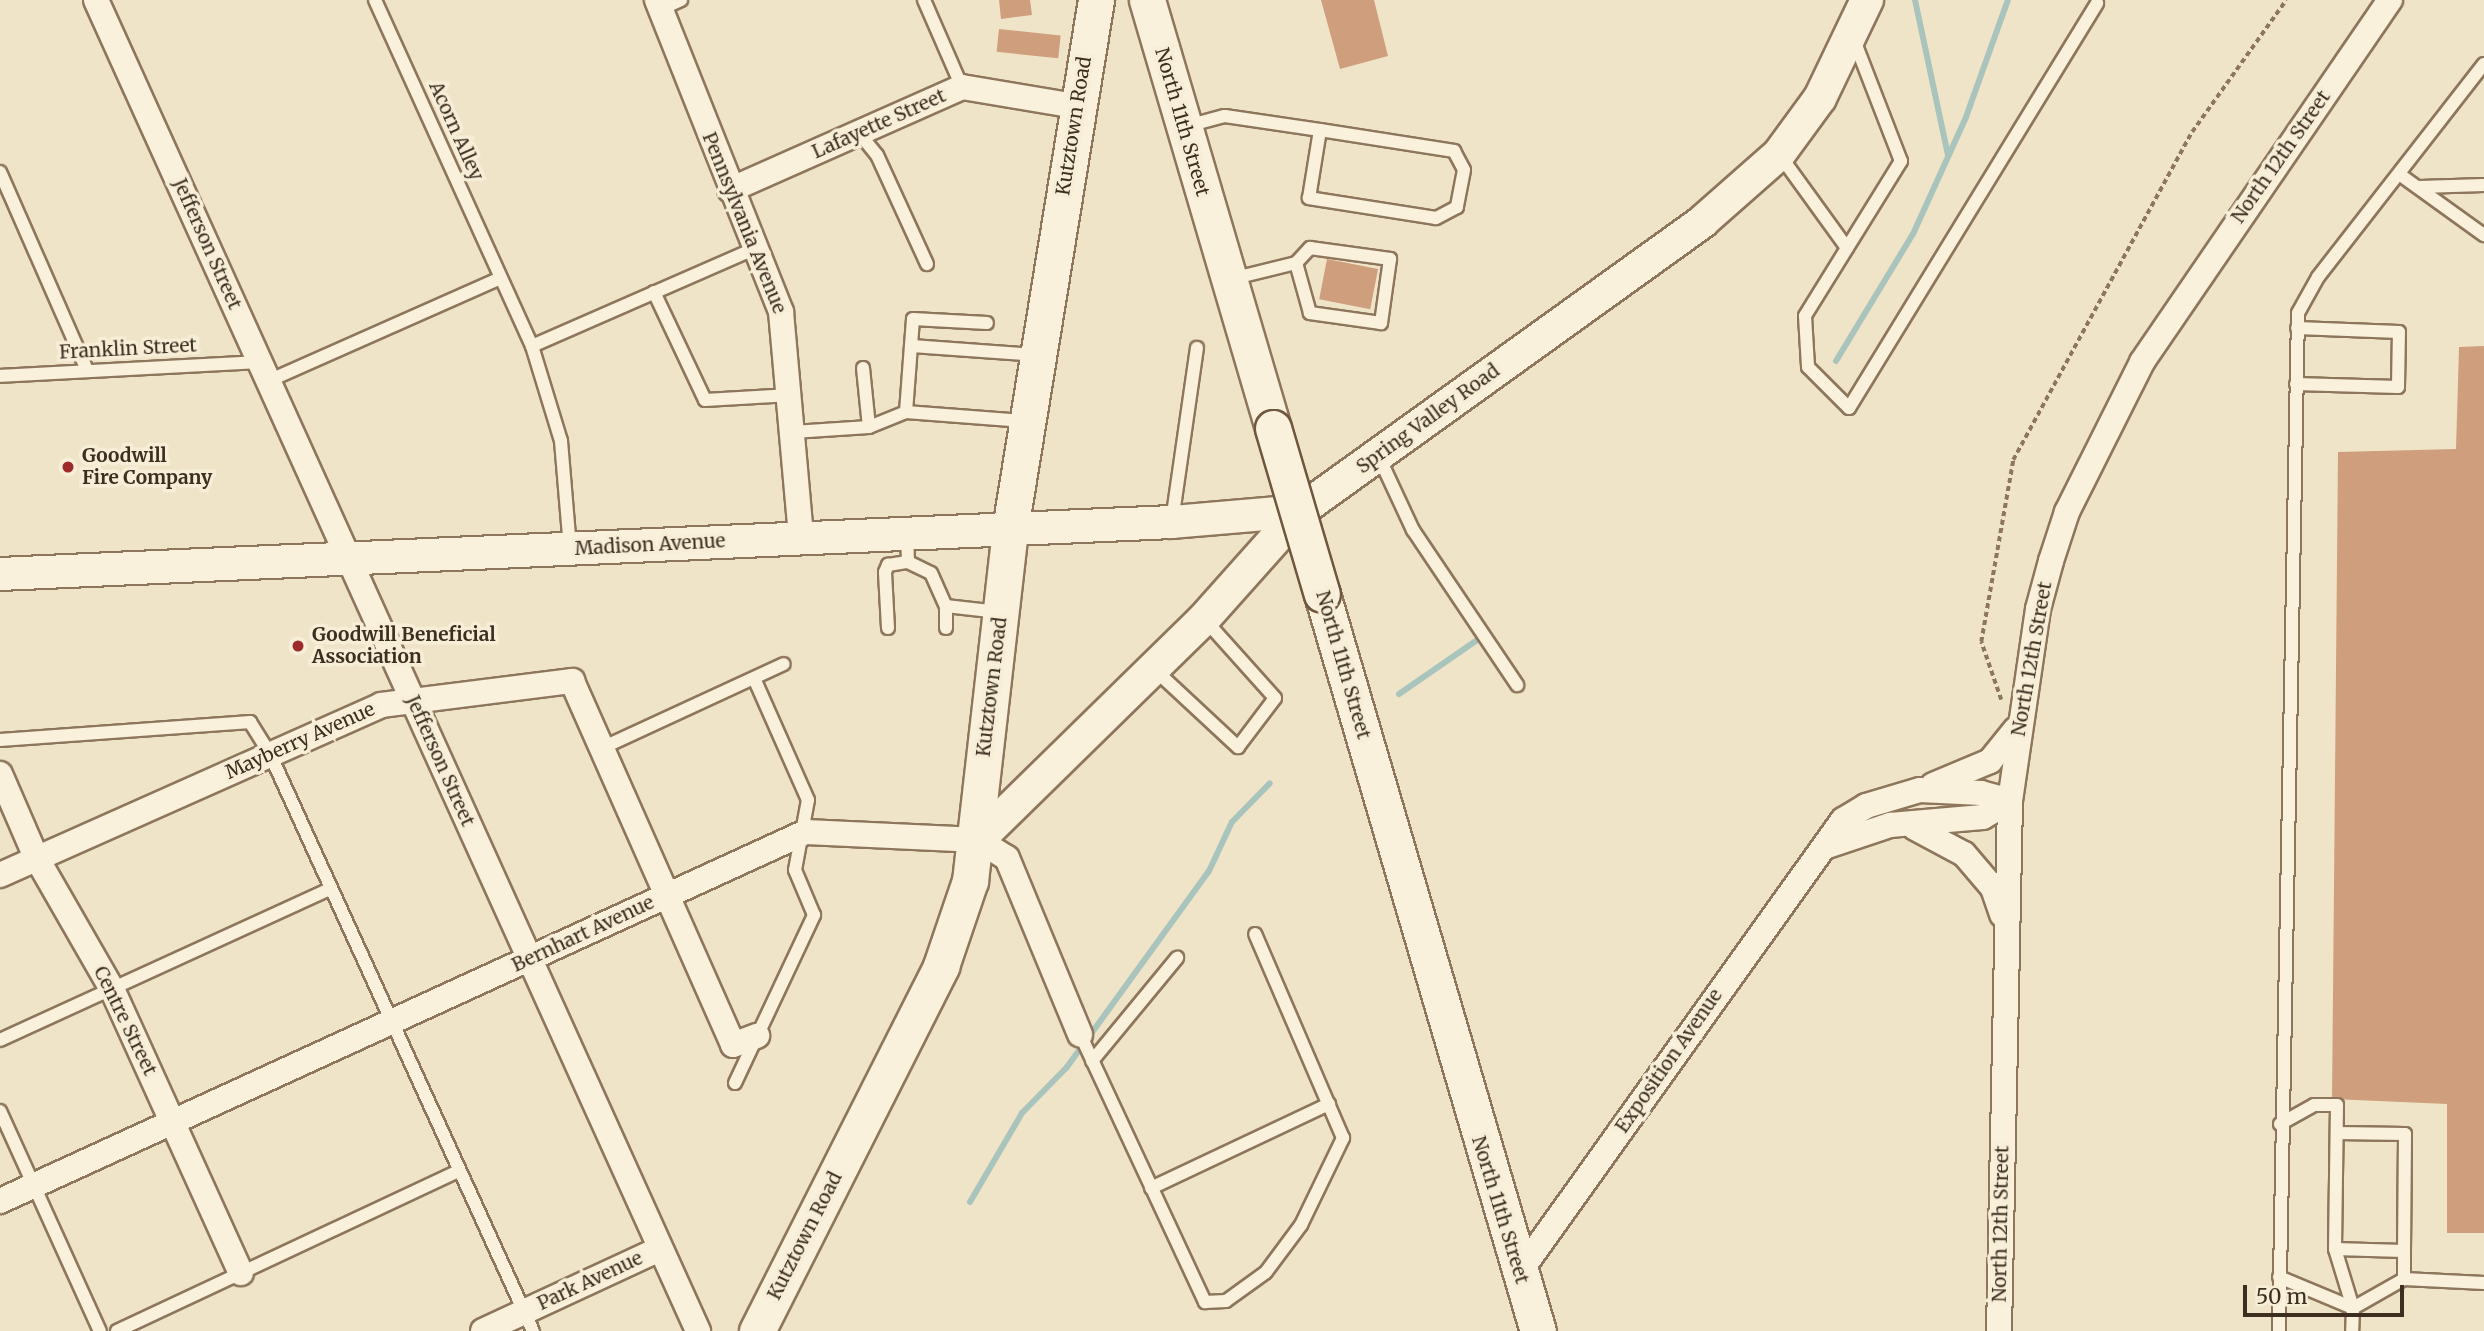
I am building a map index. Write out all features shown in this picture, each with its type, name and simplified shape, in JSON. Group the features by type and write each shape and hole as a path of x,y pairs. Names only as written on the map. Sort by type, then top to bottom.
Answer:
{"main road":[{"name":"Kutztown Road","path":"757,1331 941,966 970,881 978,840 1010,529 1075,106 1096,0"},
{"name":"North 11th Street","path":"1147,0 1322,594 1487,1171 1538,1331"}],"street":[{"name":"Spring Valley Road","path":"978,840 1204,620 1300,511 1703,222 1779,154 1820,98 1867,0"},
{"name":"North 12th Street","path":"1999,1331 2005,919 2010,801 2017,726 2051,561 2067,512 2114,412 2171,316 2390,0"},
{"name":"Jefferson Street","path":"102,2 263,371 698,1331"},
{"name":"Pennsylvania Avenue","path":"666,3 730,190 781,312 791,395 801,537"},
{"name":"Lafayette Street","path":"730,190 962,87 1075,106"},
{"name":"Madison Avenue","path":"0,574 801,537 907,548 1010,529 1172,523 1300,511"},
{"name":"Mayberry Avenue","path":"0,875 381,705 416,705 572,681 733,1045 758,1037"},
{"path":"1920,789 1975,769 2017,726"},
{"name":"Centre Street","path":"0,774 36,857 112,989 241,1273"},
{"name":"Exposition Avenue","path":"1519,1273 1821,849 1854,812 1920,789 1981,793 2010,801"},
{"path":"1821,849 1890,825 1983,817 2010,801"},
{"path":"1890,825 1931,832 1964,854 1993,888 2005,919"},
{"name":"Bernhart Avenue","path":"0,1202 806,832 978,840 1007,858 1080,1034"},
{"name":"Park Avenue","path":"483,1331 528,1322 660,1249"}],"lane":[{"name":"Acorn Alley","path":"375,0 532,346 561,441 570,549"},
{"path":"924,0 962,87"},
{"path":"1852,36 1901,161 1805,316 1808,368 1849,408 2097,3"},
{"path":"2279,1331 2280,1124 2298,313 2312,285 2484,64"},
{"path":"1183,127 1225,116 1320,130 1454,151 1464,170 1457,207 1436,218 1309,198 1320,130"},
{"path":"859,133 877,155 927,264"},
{"path":"1779,154 1847,248"},
{"path":"0,172 86,370"},
{"path":"2399,174 2484,235"},
{"path":"2420,187 2484,185"},
{"path":"1228,280 1296,263 1310,248 1390,259 1381,323 1310,313 1296,263"},
{"path":"532,346 754,249"},
{"path":"263,371 500,278"},
{"path":"654,292 705,400 791,395"},
{"path":"906,412 913,319 988,323"},
{"path":"2296,384 2398,387 2399,332 2297,328"},
{"path":"911,346 1038,355"},
{"path":"1172,523 1197,348"},
{"path":"863,368 869,427"},
{"name":"Franklin Street","path":"0,376 86,370 263,371"},
{"path":"793,432 869,427 906,412 1028,421"},
{"path":"1378,455 1413,530 1517,685"},
{"path":"888,628 885,572 888,565 907,548 931,573 946,606 946,628"},
{"path":"946,606 1001,612"},
{"path":"1154,669 1238,747 1275,698 1204,620"},
{"path":"602,748 784,664"},
{"path":"735,1083 814,915 795,870 806,832 808,800 754,678"},
{"path":"0,740 250,722 270,754 457,1172 528,1322"},
{"path":"0,1040 330,889"},
{"path":"1080,1034 1205,1302 1226,1301 1266,1272 1301,1225 1343,1138 1255,934"},
{"path":"1092,1061 1177,958"},
{"path":"1152,1188 1329,1104"},
{"path":"2280,1124 2314,1105 2337,1105 2335,1250 2353,1308 2352,1331"},
{"path":"0,1111 100,1331"},
{"path":"2337,1133 2406,1134 2404,1279"},
{"path":"117,1331 457,1172"},
{"path":"2335,1250 2404,1251"},
{"path":"2279,1277 2353,1308"},
{"path":"2353,1308 2404,1279 2484,1283"}],"path":[{"path":"2017,726 1981,642 2013,460 2192,132 2286,0"}],"building":[{"path":"999,0 1030,0 1032,15 1001,19"},
{"path":"1321,0 1374,0 1388,56 1340,69"},
{"path":"999,29 1061,35 1058,58 997,52"},
{"path":"1327,259 1378,269 1370,309 1319,299"},
{"path":"2484,346 2484,1233 2447,1233 2447,1104 2332,1099 2338,452 2456,449 2459,347"}],"waterway":[{"path":"1915,0 1948,155"},
{"path":"1836,361 1913,234 1966,117 2008,0"},
{"path":"1399,694 1477,640"},
{"path":"970,1202 1022,1113 1067,1067 1209,871 1232,822 1270,783"}],"place":[{"name":"Goodwill Fire Company","path":"68,467"},
{"name":"Goodwill Beneficial Association","path":"298,646"}]}
